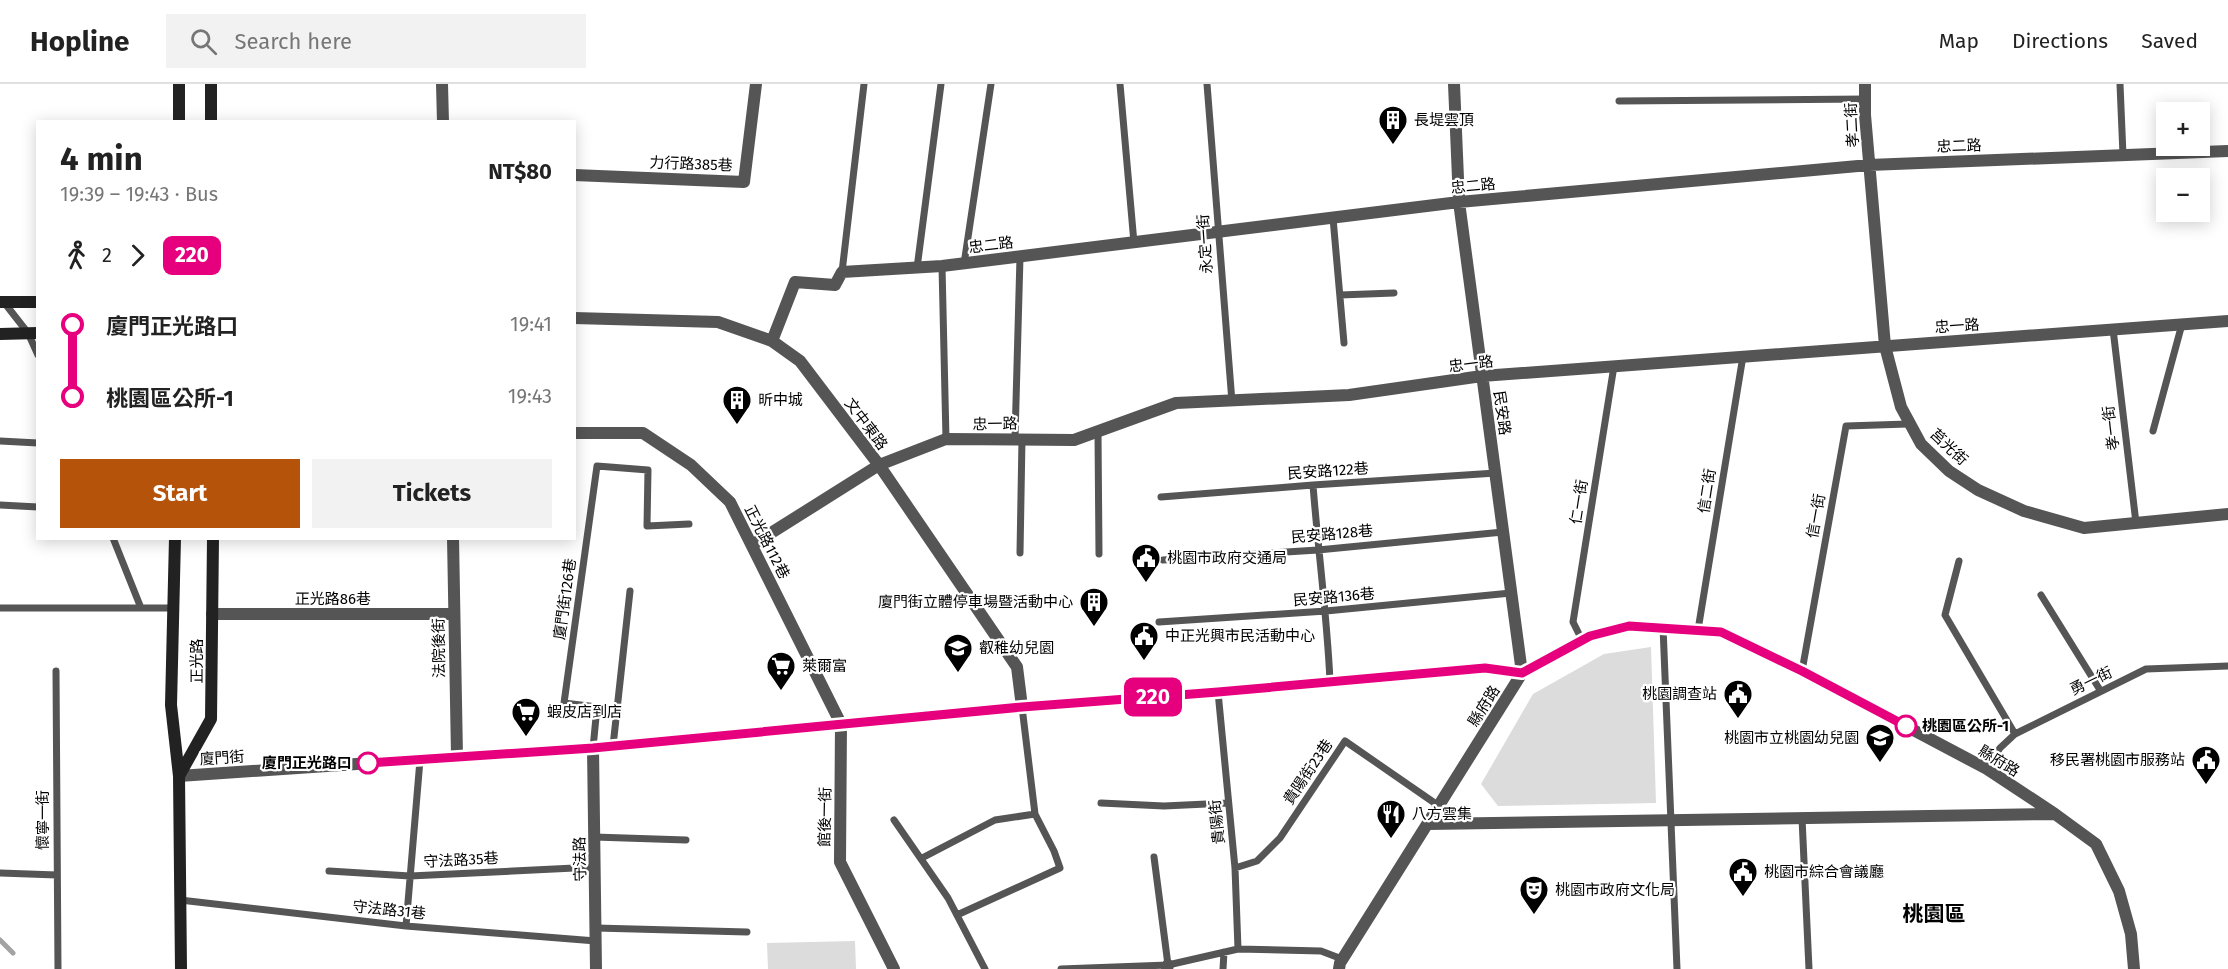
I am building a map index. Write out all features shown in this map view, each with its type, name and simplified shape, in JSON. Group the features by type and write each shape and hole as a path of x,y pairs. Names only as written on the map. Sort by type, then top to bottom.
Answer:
{"street":[{"path":"179,84 179,120"},
{"path":"211,84 211,120"},
{"path":"442,84 443,120"},
{"name":"力行路385巷","path":"576,175 744,182 756,84"},
{"name":"民安路","path":"1454,84 1459,202 1522,673"},
{"name":"孝二街","path":"1865,84 1869,165"},
{"name":"忠二路","path":"772,341 795,282 835,285 842,272 964,264 1459,202 1869,165 2228,151"},
{"name":"莒光街","path":"1869,165 1885,346 1901,407 1908,424 1921,444 1949,471 1978,490 2024,511 2084,528 2228,514"},
{"path":"1,300 36,302"},
{"name":"文中東路","path":"576,318 718,322 772,341 800,361 879,465 1017,667 1022,707"},
{"name":"忠一路","path":"752,545 879,465 946,439 1074,440 1176,403 1348,396 1482,376 2228,321"},
{"path":"0,334 33,333"},
{"name":"正光路112巷","path":"576,433 643,434 691,465 730,502 841,724"},
{"name":"正光路","path":"175,540 171,705 179,776 180,969"},
{"name":"正光路","path":"179,776 212,719 213,540"},
{"name":"法院後街","path":"453,540 457,756"},
{"name":"正光路86巷","path":"212,614 453,614"},
{"name":"縣府路","path":"1341,964 1522,673 1590,636 1629,626 1721,632 1802,671 1987,769 2055,814 2096,844 2119,891 2131,934 2134,969"},
{"name":"廈門街","path":"179,776 593,748 1022,707 1485,668 1522,673"},
{"name":"館後一街","path":"841,724 840,862 894,969"},
{"name":"守法路","path":"593,748 596,969"},
{"path":"1428,824 2055,814"}],"lane":[{"path":"842,272 864,84"},
{"path":"916,268 941,84"},
{"path":"964,264 991,84"},
{"path":"1120,84 1134,243"},
{"name":"永定一街","path":"1207,84 1232,402"},
{"path":"2120,84 2123,155"},
{"path":"1619,101 1865,99"},
{"path":"1333,218 1344,343"},
{"path":"1020,257 1018,438 1020,553"},
{"path":"942,266 946,439"},
{"path":"1340,295 1394,293"},
{"path":"1,300 33,333"},
{"path":"2153,430 2182,324"},
{"name":"孝一街","path":"2113,329 2136,523"},
{"name":"信二街","path":"1698,630 1743,356"},
{"name":"仁一街","path":"1582,640 1573,622 1614,366"},
{"name":"信一街","path":"1802,671 1846,426 1908,424"},
{"path":"1098,433 1099,554"},
{"path":"0,441 36,443"},
{"name":"廈門街126巷","path":"593,748 597,707 564,703 597,466 648,470 647,526 689,524"},
{"name":"民安路122巷","path":"1161,498 1496,473"},
{"path":"1313,485 1326,612 1330,681"},
{"path":"0,505 36,507"},
{"name":"民安路128巷","path":"1163,560 1503,532"},
{"path":"114,540 141,608"},
{"path":"1959,561 1946,615 2015,734"},
{"path":"613,746 630,591"},
{"name":"民安路136巷","path":"1159,622 1326,612 1511,593"},
{"path":"2041,595 2100,690"},
{"path":"0,608 174,608"},
{"path":"1663,627 1677,969"},
{"name":"勇一街","path":"1987,769 2000,748 2015,734 2146,669 2228,666"},
{"name":"懷寧一街","path":"56,671 58,969"},
{"name":"貴陽街","path":"1218,692 1235,868 1238,949"},
{"path":"957,915 1060,867 1035,814 1022,707"},
{"name":"貴陽街23巷","path":"1235,868 1257,861 1280,838 1345,741 1439,806"},
{"path":"406,926 420,760"},
{"path":"1101,803 1164,806 1228,803"},
{"path":"922,858 995,820 1035,814"},
{"path":"1802,818 1809,969"},
{"path":"894,820 922,858 957,915 985,969"},
{"path":"594,837 686,840"},
{"path":"1154,857 1168,967"},
{"name":"守法路35巷","path":"329,871 410,876 595,867"},
{"path":"0,873 57,875"},
{"name":"守法路31巷","path":"180,900 406,926 596,935 747,932"},
{"path":"1061,969 1168,967 1238,949 1321,951 1341,964"},
{"path":"1223,969 1224,952"}],"shaded area":[{"path":"1651,647 1656,803 1498,806 1481,784 1533,694 1604,654"},
{"path":"855,941 856,969 768,969 767,943"}],"waterway":[{"path":"0,940 13,953"}],"bus line":[{"name":"220","path":"368,763 593,748 1022,707 1485,668 1522,673 1590,636 1629,626 1721,632 1802,671 1906,726"}],"place":[{"name":"長堤雲頂","path":"1393,146"},
{"name":"昕中城","path":"737,426"},
{"name":"桃園市政府交通局","path":"1146,584"},
{"name":"廈門街立體停車場暨活動中心","path":"1094,628"},
{"name":"中正光興市民活動中心","path":"1144,662"},
{"name":"叡稚幼兒園","path":"958,674"},
{"name":"萊爾富","path":"781,692"},
{"name":"桃園調查站","path":"1738,720"},
{"name":"桃園區公所-1","path":"1906,726"},
{"name":"蝦皮店到店","path":"526,738"},
{"name":"廈門正光路口","path":"368,763"},
{"name":"桃園市立桃園幼兒園","path":"1880,764"},
{"name":"移民署桃園市服務站","path":"2206,786"},
{"name":"八方雲集","path":"1391,840"},
{"name":"桃園市綜合會議廳","path":"1743,898"},
{"name":"桃園市政府文化局","path":"1534,916"}],"district":[{"name":"桃園區","path":"1934,914"}]}
